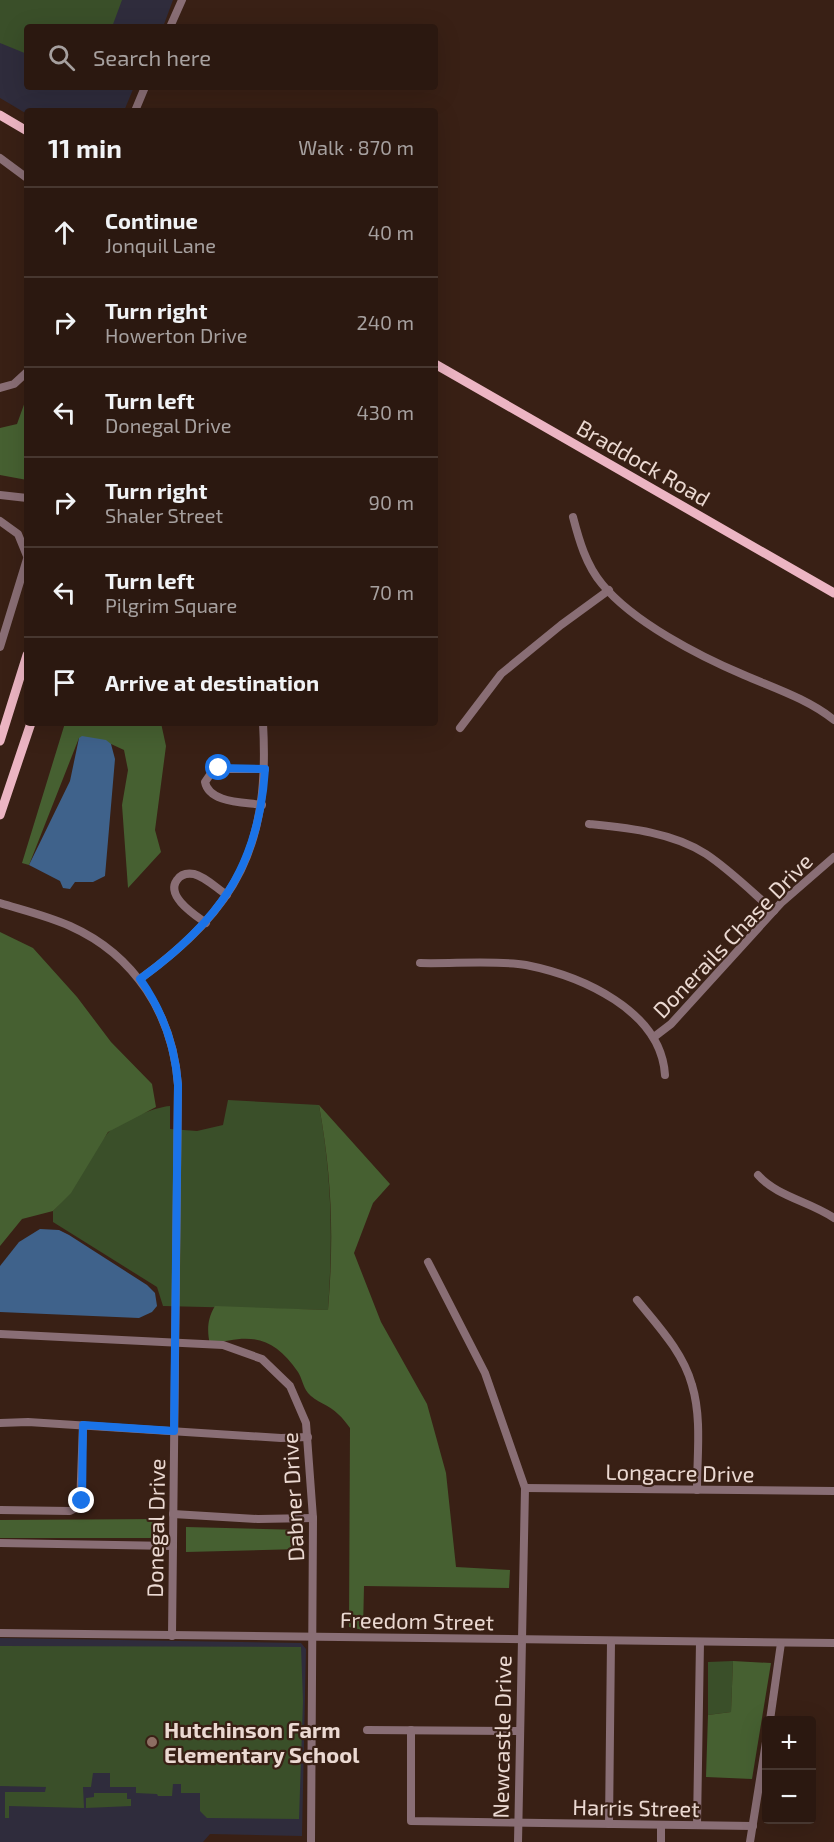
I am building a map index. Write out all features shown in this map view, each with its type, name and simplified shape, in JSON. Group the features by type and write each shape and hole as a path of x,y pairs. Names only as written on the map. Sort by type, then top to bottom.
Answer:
{"main road":[{"path":"0,115 24,129"},
{"name":"Braddock Road","path":"438,366 834,593"},
{"path":"0,741 24,665"},
{"path":"0,815 30,726"}],"street":[{"path":"171,24 182,0"},
{"path":"137,108 144,90"},
{"path":"0,158 24,176"},
{"path":"0,388 14,384 24,375"},
{"path":"0,495 24,498"},
{"path":"573,516 587,559 602,584 636,614 702,657 792,696 834,720"},
{"path":"0,521 18,534 24,549"},
{"path":"0,647 24,567"},
{"path":"460,728 501,674 561,625 609,590"},
{"path":"140,979 176,953 206,923 227,895 246,859 262,805 265,769 263,726"},
{"path":"262,805 217,797 208,791 205,782 214,769 265,769"},
{"path":"589,824 642,830 677,841 704,853 774,911"},
{"name":"Donerails Chase Drive","path":"654,1037 671,1024 774,911 834,857"},
{"path":"206,923 178,899 175,887 178,878 186,874 196,875 227,895"},
{"name":"Donegal Drive","path":"0,903 51,918 86,933 116,954 140,979 166,1026 176,1065 172,1636"},
{"path":"420,963 525,965 578,980 609,995 635,1016 654,1037 662,1053 664,1075"},
{"path":"758,1175 771,1187 806,1202 834,1218"},
{"path":"428,1262 485,1373 525,1488"},
{"path":"638,1300 670,1340 692,1382 697,1413 697,1490"},
{"name":"Dabner Drive","path":"0,1334 175,1342 237,1348 273,1367 297,1397 308,1437 313,1518 311,1842"},
{"path":"0,1423 83,1425 281,1438 308,1437"},
{"path":"0,1510 70,1510 80,1506 83,1425"},
{"name":"Longacre Drive","path":"525,1488 834,1491"},
{"name":"Newcastle Drive","path":"518,1842 520,1640 525,1488"},
{"path":"173,1514 258,1519 313,1518"},
{"path":"0,1543 173,1546"},
{"name":"Freedom Street","path":"0,1634 834,1643"},
{"path":"609,1824 611,1641"},
{"path":"697,1825 699,1642"},
{"path":"771,1716 781,1643"},
{"path":"367,1730 520,1731"},
{"name":"Harris Street","path":"411,1730 411,1821 753,1826"},
{"path":"750,1842 762,1769"},
{"path":"661,1825 661,1842"}],"shaded area":[{"path":"0,0 173,0 164,24 24,24 24,90 133,90 125,108 24,108 24,112 0,98"},
{"name":"Hutchinson Farm Elementary School","path":"0,1638 301,1643 306,1649 302,1836 210,1834 203,1842 0,1842"}],"green space":[{"path":"0,0 122,0 113,24 24,24 24,53 0,43"},
{"path":"24,405 24,479 0,475 0,428 17,424"},
{"path":"64,726 162,726 166,746 155,830 161,852 128,888 122,805 128,770 124,750 111,744 79,738 29,865 22,863"},
{"path":"0,932 33,948 77,997 111,1042 152,1084 156,1107 108,1132 71,1193 53,1211 22,1219 0,1246"},
{"path":"228,1100 319,1105 327,1157 330,1207 331,1257 328,1310 163,1306 157,1287 53,1222 53,1211 69,1192 112,1129 136,1116 170,1106 170,1129 197,1131 223,1125"},
{"path":"319,1105 390,1184 373,1203 354,1253 381,1322 427,1404 446,1473 456,1567 510,1570 509,1588 364,1586 363,1630 349,1627 350,1428 335,1411 308,1393 298,1372 289,1360 270,1344 260,1340 238,1339 210,1345 208,1335 209,1320 215,1306 328,1310 331,1207 327,1157"},
{"path":"162,1519 160,1538 0,1538 0,1520"},
{"path":"186,1527 303,1530 301,1549 186,1552"},
{"name":"Hutchinson Farm Elementary School","path":"0,1646 301,1647 303,1701 299,1819 207,1818 200,1811 200,1793 181,1793 181,1784 173,1784 172,1796 136,1793 136,1787 110,1787 110,1773 93,1773 91,1787 83,1787 84,1808 9,1806 9,1818 5,1818 5,1792 45,1792 46,1787 0,1786"},
{"path":"733,1661 731,1712 708,1715 708,1662"},
{"path":"733,1661 771,1663 752,1779 706,1777 708,1715 731,1712"},
{"path":"94,1793 127,1793 127,1799 131,1799 131,1806 86,1808 86,1798 94,1797"}],"water":[{"path":"82,736 106,740 111,744 115,759 105,876 93,882 75,882 70,889 63,888 60,881 29,865 70,781 79,738"},
{"path":"40,1229 59,1230 69,1235 147,1285 155,1293 157,1306 152,1312 139,1318 0,1312 0,1266 19,1242"}],"place":[{"name":"Hutchinson Farm Elementary School","path":"152,1742"}],"route":[{"path":"82,1501 83,1425 174,1431 178,1085 172,1042 159,1009 140,979 176,953 206,923 237,878 253,841 262,805 265,769 219,768"}]}
